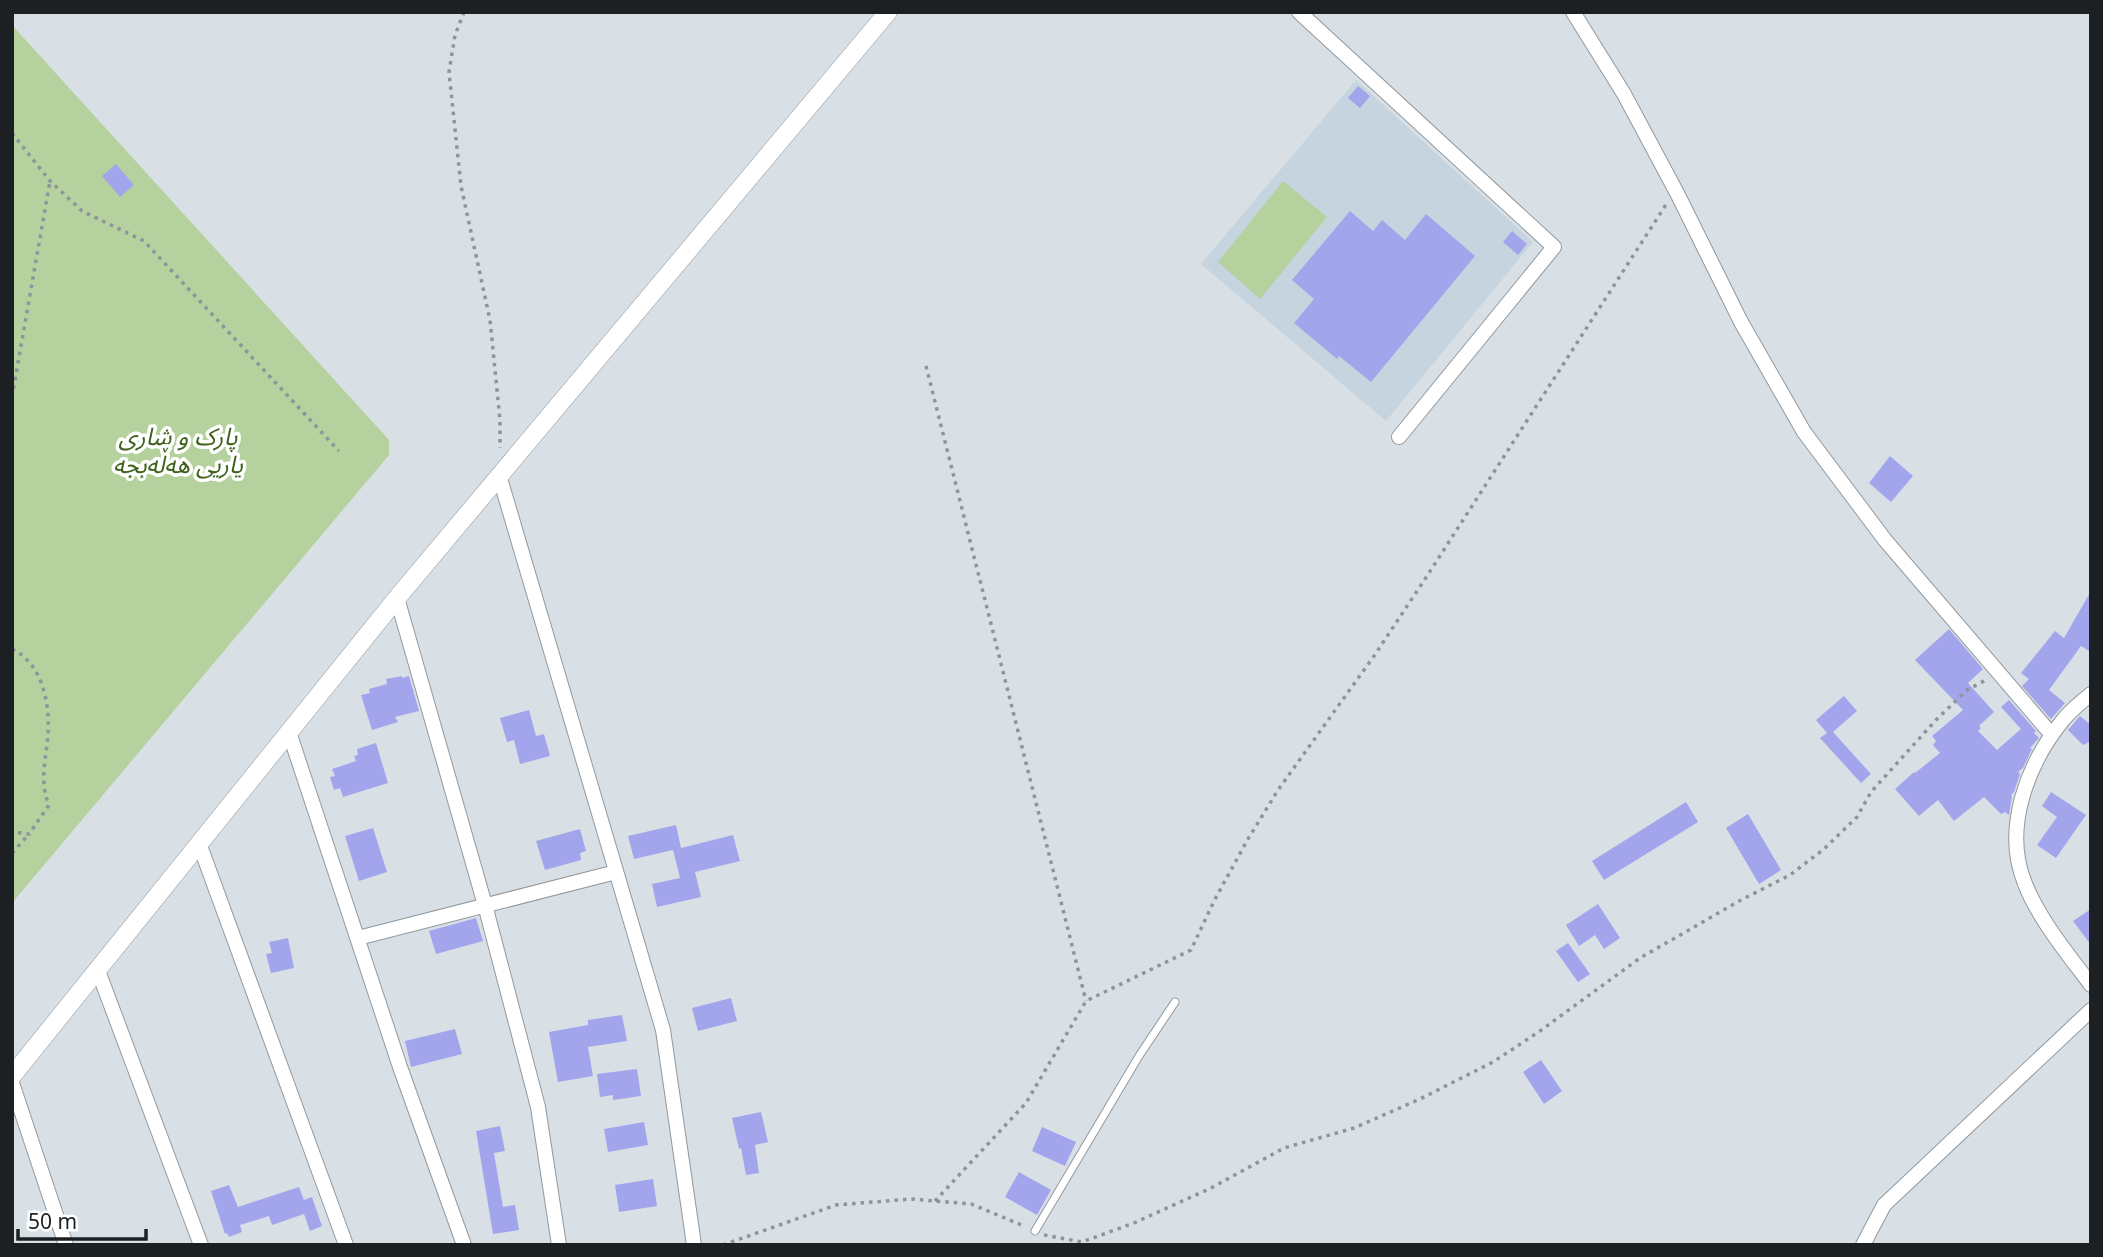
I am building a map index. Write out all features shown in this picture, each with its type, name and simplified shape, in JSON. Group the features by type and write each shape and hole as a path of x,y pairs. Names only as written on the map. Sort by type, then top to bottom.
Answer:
{"street":[{"path":"12,1076 397,598 888,12"},
{"path":"1299,12 1554,247 1399,437"},
{"path":"1573,12 1624,94 1741,323 1804,432 1885,540 2052,735"},
{"path":"499,475 663,1030 694,1245"},
{"path":"397,598 485,905 538,1107 559,1245"},
{"path":"2091,694 2065,718 2052,735 2029,777 2017,818 2017,857 2024,883 2043,916 2091,985"},
{"path":"289,732 400,1068 464,1245"},
{"path":"199,843 346,1245"},
{"path":"358,939 616,872"},
{"path":"97,968 201,1245"},
{"path":"1863,1245 1884,1205 2091,1010"},
{"path":"12,1083 66,1245"}],"lane":[{"path":"1035,1231 1139,1056 1175,1002"}],"path":[{"path":"464,12 455,35 449,72 461,186 490,320 500,420 500,448"},
{"path":"12,133 50,181 82,211 144,241 339,451"},
{"path":"12,397 50,181"},
{"path":"935,1201 1026,1103 1086,1001 1191,950 1214,901 1278,790 1374,656 1442,554 1675,190"},
{"path":"926,366 1086,1001"},
{"path":"12,649 37,671 45,697 48,731 43,792 49,805 12,853"},
{"path":"723,1245 836,1205 911,1199 971,1204 1035,1231 1082,1242 1134,1223 1211,1188 1284,1147 1354,1128 1420,1100 1493,1062 1640,958 1741,900 1790,876 1824,849 1857,817 1871,793 1895,764 1967,690 1986,679 2011,687"},
{"path":"12,832 29,834"}],"shaded area":[{"path":"1356,80 1533,242 1386,421 1201,264"}],"green space":[{"name":"پارک و شاری یاریی ھەڵەبجە","path":"12,25 389,440 389,455 12,903"},
{"path":"1283,181 1327,217 1260,299 1218,262"}],"building":[{"path":"1358,86 1370,96 1360,108 1348,98"},
{"path":"116,164 134,185 120,197 102,176"},
{"path":"1350,211 1373,231 1382,220 1405,240 1426,214 1475,256 1371,382 1339,356 1337,359 1294,323 1314,299 1292,280"},
{"path":"1512,231 1527,244 1518,255 1503,242"},
{"path":"1890,456 1913,476 1891,502 1869,483"},
{"path":"2091,591 2091,652 2081,646 2049,690 2065,703 2051,719 2022,686 2029,679 2021,673 2055,631 2064,638"},
{"path":"1949,629 1983,669 1968,683 1994,712 1979,726 1981,728 1978,731 1997,750 2021,729 2001,707 2009,700 2039,738 2030,748 2032,749 2023,768 2018,772 2020,774 2011,795 2009,815 2005,812 2001,814 1984,797 1954,821 1938,800 1919,816 1895,789 1940,753 1933,745 1936,741 1932,736 1963,710 1915,660"},
{"path":"409,676 419,711 395,717 398,722 372,730 361,695 370,693 369,689 387,684 386,679"},
{"path":"1844,696 1857,711 1833,732 1871,774 1861,783 1820,738 1827,733 1816,720"},
{"path":"529,710 536,736 544,734 550,756 520,764 514,740 507,742 500,718"},
{"path":"2080,716 2091,725 2091,741 2083,745 2068,730"},
{"path":"376,743 388,783 343,797 340,788 334,790 330,777 335,776 332,769 356,761 354,756 358,755 357,749"},
{"path":"2051,792 2086,815 2056,858 2037,845 2057,817 2042,806"},
{"path":"1686,802 1698,822 1604,880 1592,861"},
{"path":"1748,814 1781,870 1759,884 1726,828"},
{"path":"676,825 681,848 733,835 740,861 695,872 701,897 657,907 652,884 680,878 673,850 634,859 628,836"},
{"path":"373,828 387,872 359,881 345,836"},
{"path":"580,829 586,851 580,853 581,860 545,870 536,841"},
{"path":"1598,904 1620,938 1604,949 1595,935 1579,946 1566,925"},
{"path":"2091,909 2091,945 2073,921"},
{"path":"476,918 483,941 436,954 429,931"},
{"path":"288,938 294,968 271,973 266,954 272,953 269,942"},
{"path":"1568,943 1590,974 1578,982 1556,951"},
{"path":"731,998 737,1021 698,1031 692,1008"},
{"path":"622,1015 627,1041 588,1047 593,1076 558,1082 549,1032 588,1025 588,1020"},
{"path":"455,1029 462,1054 411,1067 405,1041"},
{"path":"1541,1060 1562,1091 1544,1104 1523,1072"},
{"path":"637,1069 641,1096 613,1100 613,1095 600,1097 597,1074"},
{"path":"761,1112 768,1142 755,1145 759,1173 746,1175 732,1118"},
{"path":"644,1122 648,1145 608,1152 604,1129"},
{"path":"500,1126 505,1151 494,1153 503,1207 515,1205 519,1230 493,1234 476,1131"},
{"path":"1042,1127 1076,1142 1065,1166 1032,1151"},
{"path":"1019,1172 1051,1190 1037,1215 1005,1197"},
{"path":"653,1179 657,1206 619,1212 615,1185"},
{"path":"229,1185 238,1207 299,1187 304,1200 312,1197 322,1226 310,1231 304,1214 272,1225 269,1216 240,1225 242,1232 229,1237 225,1234 211,1191"}]}
